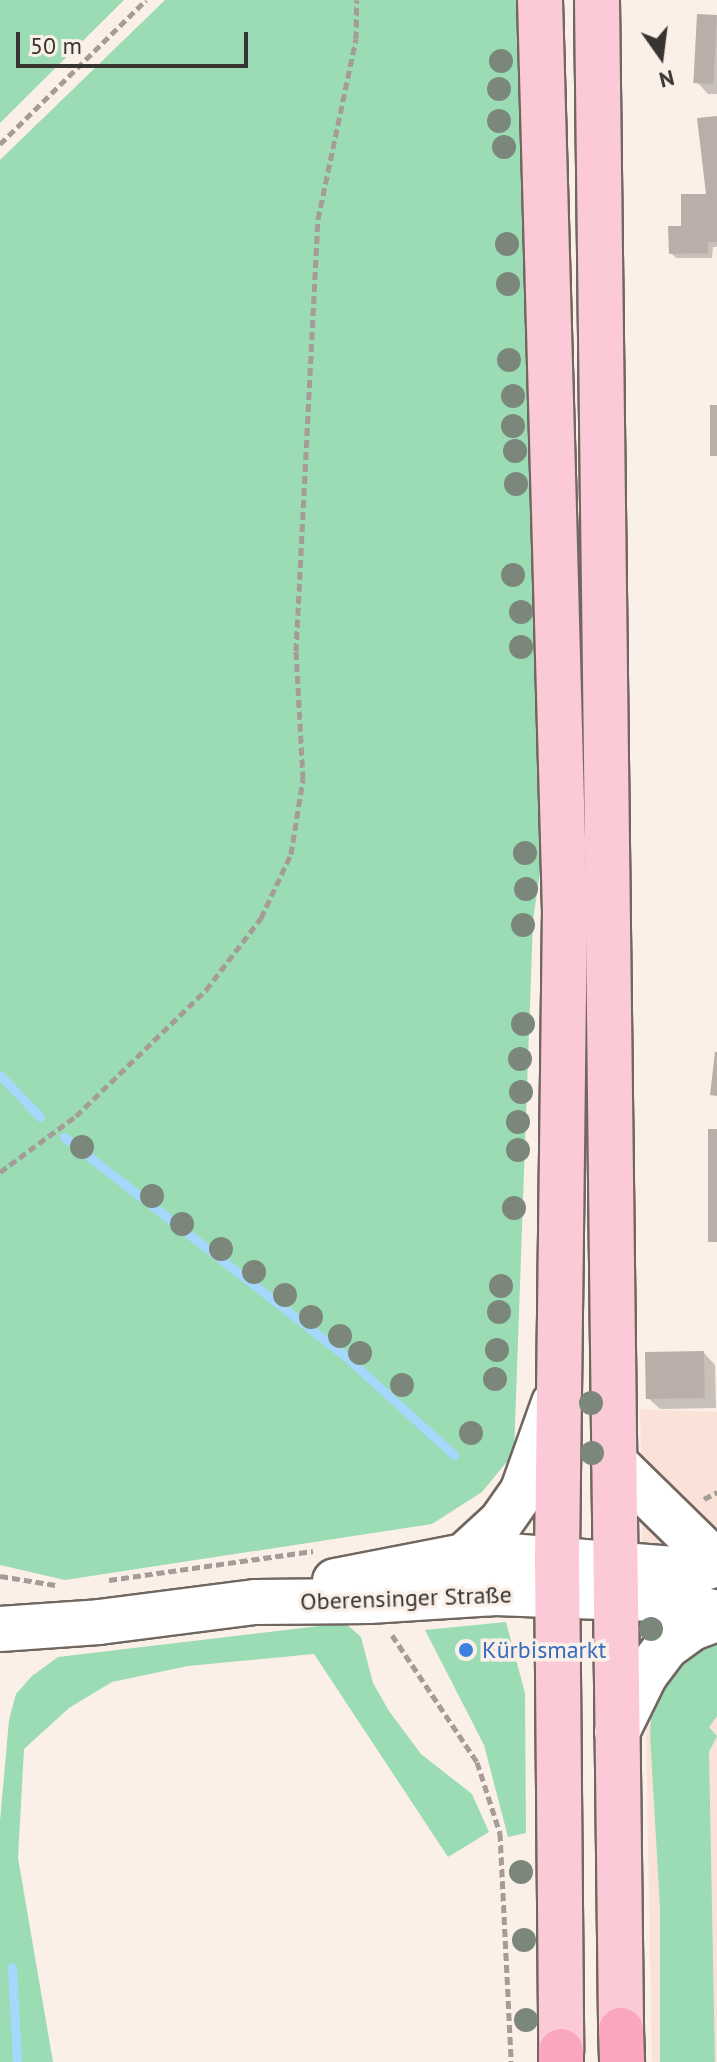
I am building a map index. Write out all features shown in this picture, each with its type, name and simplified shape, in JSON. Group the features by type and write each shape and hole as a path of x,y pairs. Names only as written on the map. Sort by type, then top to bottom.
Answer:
{"main road":[{"path":"540,0 564,838 557,1577 561,2056"},
{"path":"597,0 621,2046"}],"street":[{"path":"464,1556 501,1522 523,1490 559,1389"},
{"path":"557,1577 617,1579 701,1569 717,1564 614,1462"},
{"name":"Oberensinger Straße","path":"255,1602 362,1573 464,1556 557,1577"},
{"name":"Oberensinger Straße","path":"0,1629 99,1622 255,1602 369,1601 483,1594 557,1577"},
{"path":"617,1579 717,1616"},
{"path":"617,1732 645,1675 666,1647 692,1628 717,1616"}],"path":[{"path":"0,144 146,0"},
{"path":"0,1172 76,1116 206,990 261,918 291,854 303,779 296,651 318,219 356,39 357,0"},
{"path":"369,1601 477,1762 500,1833 511,2062"}],"shaded area":[{"path":"640,1409 717,1412 717,2062 652,2062"}],"green space":[{"path":"0,0 124,0 0,123"},
{"path":"165,0 517,0 548,817 533,920 514,1453 482,1492 432,1524 65,1580 0,1565 0,160"},
{"path":"506,1622 525,1693 526,1833 508,1837 484,1745 425,1630"},
{"path":"345,1623 361,1637 373,1683 389,1711 421,1754 472,1794 489,1832 448,1857 314,1654 188,1666 112,1682 69,1708 24,1749 18,1858 53,2062 0,2062 0,1821 9,1720 16,1694 32,1676 58,1657"},
{"path":"698,1644 717,1644 717,1716 709,1727 717,1736 709,1752 715,2062 660,2062 660,1908 650,1734 652,1706 659,1683"}],"building":[{"path":"697,14 717,15 713,84 693,83"},
{"path":"717,116 717,242 708,242 708,253 669,254 668,226 681,226 681,194 706,194 697,118"},
{"path":"710,405 717,405 717,456 710,456"},
{"path":"717,1052 717,1096 710,1095"},
{"path":"708,1129 717,1129 717,1242 708,1242"},
{"path":"704,1351 705,1398 646,1399 645,1352"}],"waterway":[{"path":"0,1075 40,1117"},
{"path":"64,1137 343,1354 454,1455"},
{"path":"12,1967 17,2062"}],"place":[{"name":"Kürbismarkt","path":"466,1650"}]}
